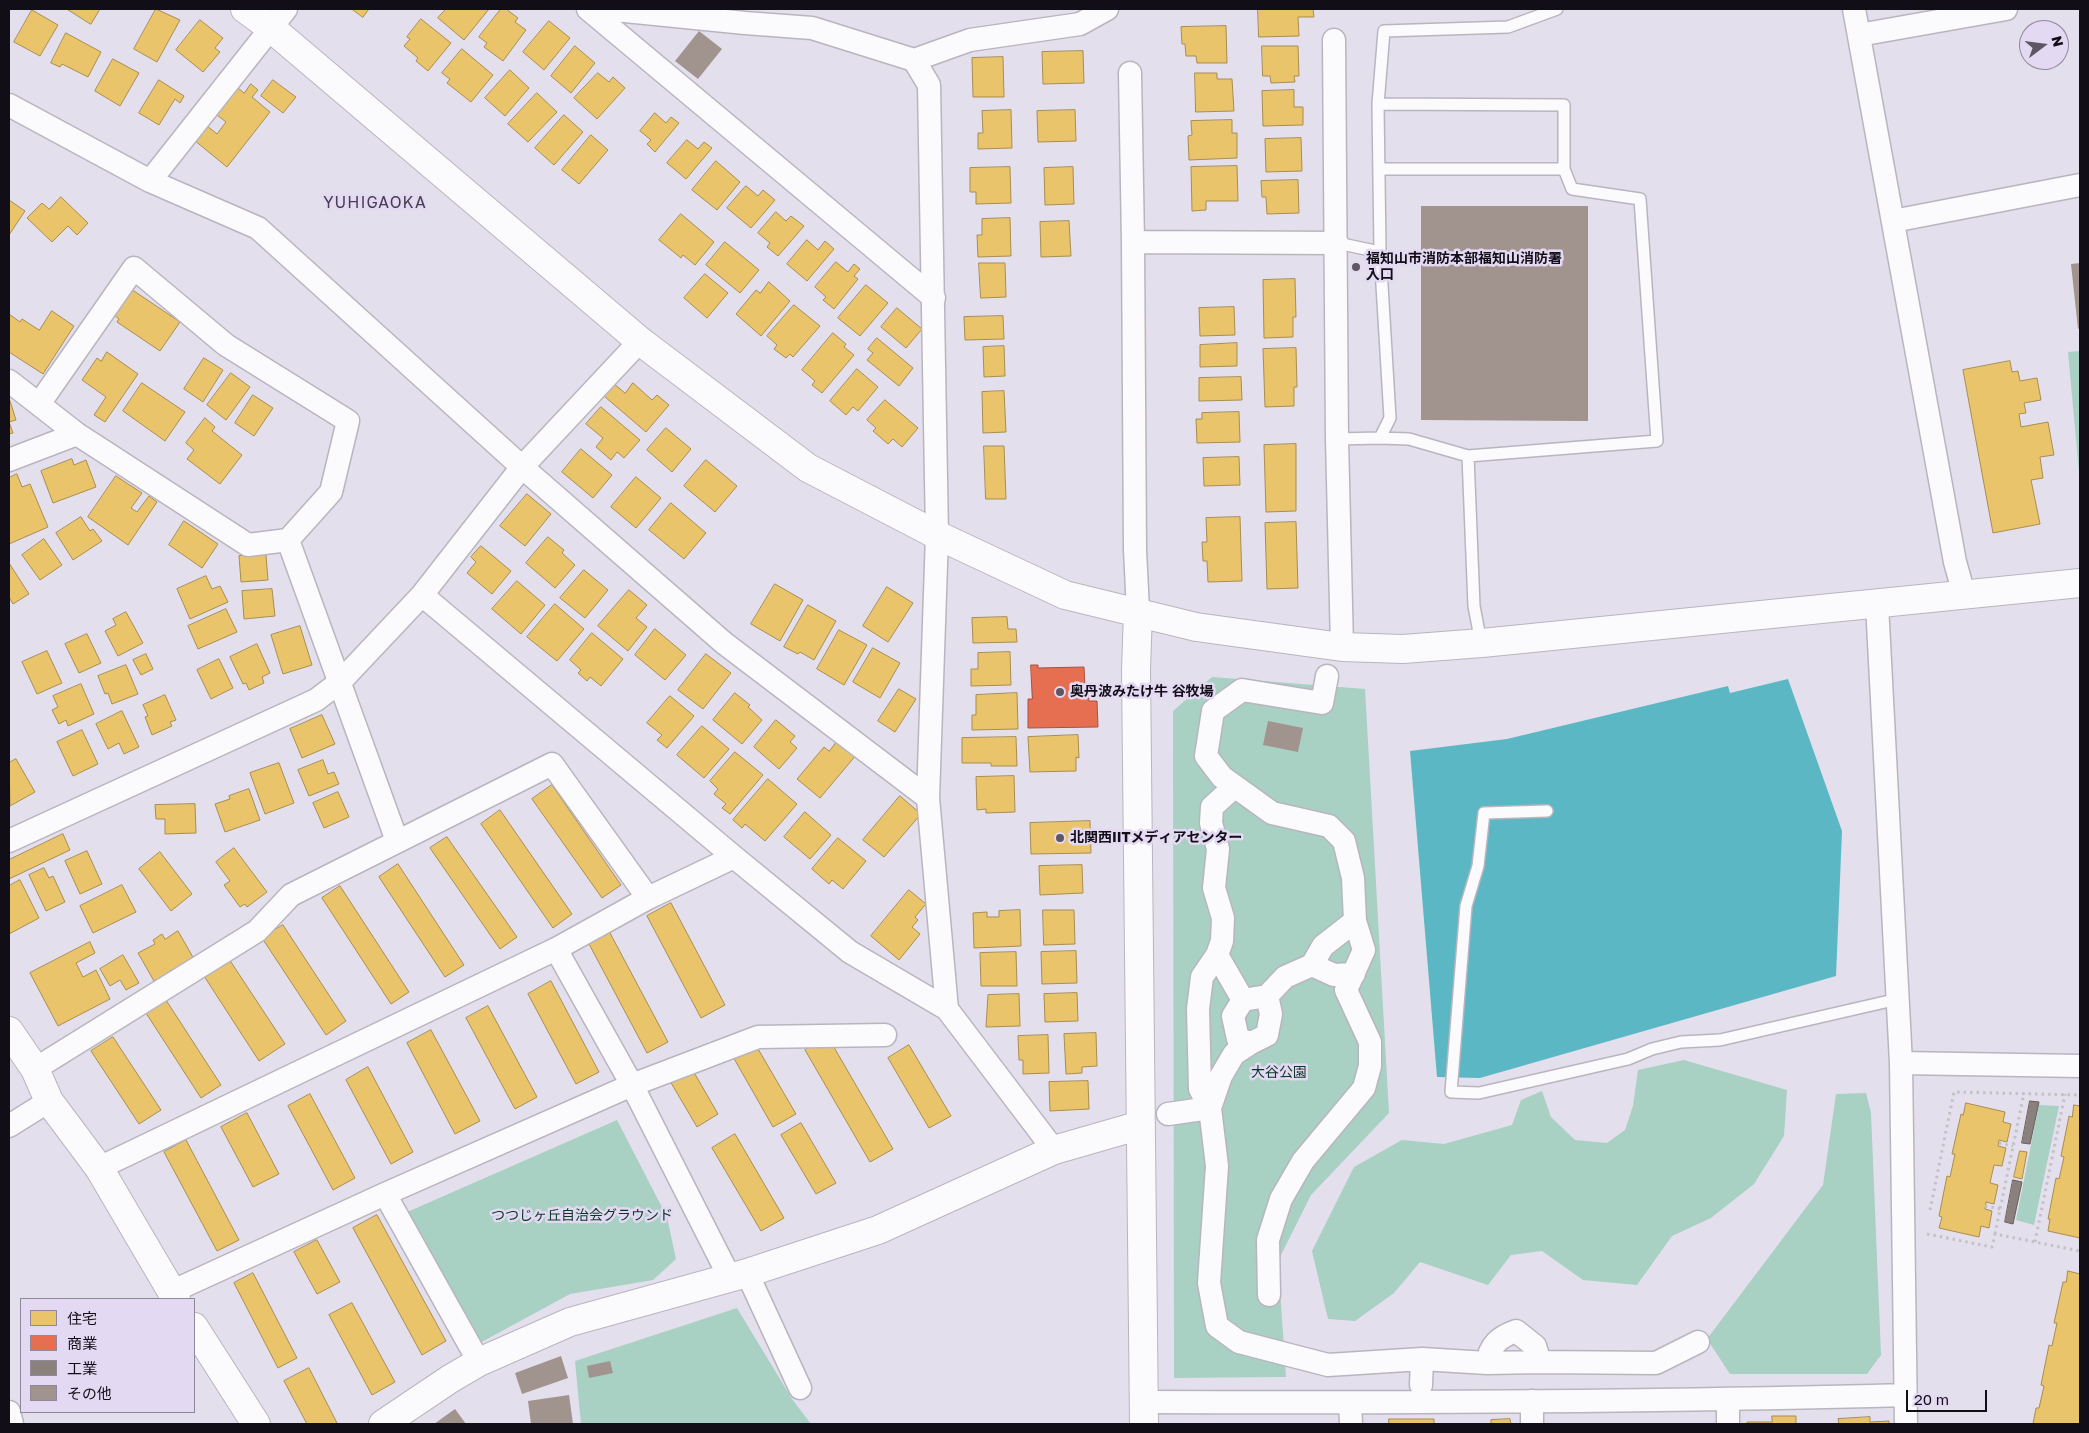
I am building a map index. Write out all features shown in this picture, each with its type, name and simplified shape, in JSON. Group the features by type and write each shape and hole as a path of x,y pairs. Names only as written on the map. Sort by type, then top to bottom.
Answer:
{"street":[{"path":"244,9 278,19 640,341 808,468 938,535 1065,595 1138,611 1196,627 1342,647 1403,649 1482,644 2080,583"},
{"path":"588,9 934,298"},
{"path":"605,9 812,28 914,60 970,40 1080,24 1107,9"},
{"path":"1854,9 1954,552 1964,594"},
{"path":"1859,35 2006,9"},
{"path":"150,181 278,19"},
{"path":"1334,40 1337,438 1342,647"},
{"path":"914,60 929,85 938,535 928,798 947,1010"},
{"path":"1130,73 1135,550 1138,611 1136,670 1144,1413 1351,1414 1532,1401 1728,1400 1905,1395"},
{"path":"9,104 150,181 258,228 522,467 724,642 928,798"},
{"path":"1893,221 2080,185"},
{"path":"1133,242 1336,243"},
{"path":"9,381 77,434 248,544 288,540 331,492 348,421 226,345 134,268 39,404"},
{"path":"9,841 316,700 340,682 422,595 522,467 640,341"},
{"path":"9,460 77,434"},
{"path":"288,540 397,841"},
{"path":"422,595 850,952 947,1010 1054,1150"},
{"path":"1877,604 1901,1063 1906,1424"},
{"path":"1269,1295 1268,1240 1280,1199 1303,1161 1364,1088 1370,1066 1370,1042 1346,990 1364,950 1355,921 1353,878 1344,841 1329,826 1272,813 1222,777 1206,756 1212,711 1242,690 1322,703 1327,676"},
{"path":"35,1068 257,931 291,895 552,764 648,898"},
{"path":"1234,786 1212,807 1211,823 1218,849 1214,888 1223,918 1222,941 1217,955 1202,977 1198,1009 1200,1089 1210,1108 1216,1166 1209,1283 1217,1326 1239,1342 1328,1364 1422,1359 1486,1363 1656,1363 1698,1342"},
{"path":"99,1168 556,949 648,898 734,857"},
{"path":"1251,1043 1238,1039 1233,1016 1243,1000 1267,996 1285,977 1312,965 1322,946 1355,921"},
{"path":"556,949 800,1388"},
{"path":"1217,955 1243,1000"},
{"path":"1312,965 1334,975 1354,974"},
{"path":"1210,1108 1221,1076 1234,1054 1267,1035 1271,1014 1267,996"},
{"path":"9,1031 35,1068 49,1101 99,1168 174,1296 385,1194 632,1085 758,1037 885,1035"},
{"path":"1901,1063 2080,1066"},
{"path":"9,1126 49,1101"},
{"path":"1168,1114 1210,1108"},
{"path":"383,1424 479,1362 570,1322 739,1276 878,1230 1054,1150 1141,1125"},
{"path":"385,1194 479,1362"},
{"path":"195,1329 256,1424"},
{"path":"1486,1363 1490,1349 1506,1334 1516,1331 1535,1346 1540,1362"},
{"path":"1422,1359 1422,1385"},
{"path":"1728,1400 1728,1424"},
{"path":"1532,1401 1532,1424"},
{"path":"9,1412 12,1424"}],"lane":[{"path":"1380,438 1390,418 1380,252 1378,104 1384,31 1508,27 1557,9"},
{"path":"1337,438 1409,439 1468,456 1657,441 1640,199 1572,189 1564,169 1564,105 1378,104"},
{"path":"1379,169 1564,169"},
{"path":"1336,243 1380,252"},
{"path":"1468,456 1474,606 1482,644"},
{"path":"1547,811 1484,813 1478,866 1466,906 1451,1092 1479,1093 1628,1059 1652,1049 1681,1042 1720,1040 1898,1000"}],"path":[{"path":"1929,1214 1954,1092 2080,1094"},
{"path":"1903,1250 1919,1252 1925,1233 1992,1247 2024,1093"},
{"path":"2035,1242 2064,1094"},
{"path":"1999,1143 2013,1146"},
{"path":"1985,1206 2000,1209"},
{"path":"1995,1234 2080,1251"}],"green space":[{"path":"2080,351 2080,483 2068,352"},
{"name":"大谷公園","path":"1212,677 1365,689 1389,1113 1311,1195 1278,1261 1286,1377 1174,1378 1173,711"},
{"path":"1684,1060 1787,1090 1784,1136 1754,1184 1711,1218 1672,1236 1637,1285 1583,1280 1542,1251 1511,1255 1488,1285 1420,1262 1394,1293 1355,1321 1328,1319 1312,1251 1354,1167 1402,1140 1444,1144 1512,1125 1521,1100 1542,1091 1551,1117 1575,1140 1607,1143 1625,1130 1633,1106 1638,1070"},
{"path":"1866,1093 1871,1113 1881,1355 1867,1374 1730,1374 1707,1339 1823,1185 1836,1094"},
{"path":"2039,1105 2059,1106 2034,1225 2016,1220"},
{"name":"つつじヶ丘自治会グラウンド","path":"617,1120 667,1217 676,1259 653,1280 570,1294 478,1344 405,1213"},
{"path":"737,1308 792,1399 811,1424 581,1424 575,1361"}],"water":[{"path":"1788,679 1842,831 1836,976 1480,1078 1437,1077 1410,751 1507,739 1728,686 1730,693"}],"building: 住宅":[{"path":"67,9 100,9 91,24"},
{"path":"156,9 180,20 157,62 134,49"},
{"path":"352,9 369,9 363,17"},
{"path":"446,9 489,9 464,40 438,18"},
{"path":"501,9 506,9 518,18 515,22 526,30 503,61 484,47 487,43 479,37"},
{"path":"1258,9 1313,9 1314,17 1298,17 1299,36 1259,37"},
{"path":"32,10 58,25 40,56 14,42"},
{"path":"421,19 451,43 428,71 416,61 418,58 404,46 410,39 407,37"},
{"path":"200,20 223,38 215,48 220,52 203,72 176,50"},
{"path":"549,21 570,38 544,70 523,52"},
{"path":"1226,26 1227,63 1197,63 1196,56 1186,56 1185,44 1182,44 1181,27"},
{"path":"66,33 101,52 88,77 62,64 60,67 51,63"},
{"path":"575,46 595,63 571,93 551,76"},
{"path":"1262,46 1298,46 1299,76 1294,76 1295,82 1271,83 1270,76 1263,76"},
{"path":"462,49 493,75 471,102 447,83 450,79 442,73"},
{"path":"1083,51 1084,83 1043,84 1042,52"},
{"path":"1003,57 1004,97 973,97 972,58"},
{"path":"113,59 139,73 120,106 95,91"},
{"path":"510,70 529,88 505,116 485,98"},
{"path":"598,73 609,82 613,77 625,88 597,119 574,98"},
{"path":"1195,73 1217,73 1217,79 1232,79 1234,111 1196,112"},
{"path":"159,80 184,96 180,103 175,99 159,125 139,113"},
{"path":"273,80 296,97 283,113 261,96"},
{"path":"251,84 258,90 252,97 270,112 227,167 194,140 206,125 217,134 226,122 217,115 238,88 244,93"},
{"path":"1294,90 1294,107 1303,107 1303,125 1263,126 1262,91"},
{"path":"537,93 557,112 528,142 508,124"},
{"path":"1011,110 1012,148 978,149 978,133 983,133 982,111"},
{"path":"1075,110 1076,141 1038,142 1037,111"},
{"path":"655,113 666,123 671,117 679,123 655,152 647,144 651,140 640,131"},
{"path":"564,115 583,132 554,165 535,148"},
{"path":"1232,120 1232,133 1237,133 1237,158 1189,160 1188,136 1192,135 1191,121"},
{"path":"591,135 608,150 579,184 562,170"},
{"path":"1301,138 1302,171 1266,172 1265,139"},
{"path":"687,140 698,149 704,142 712,148 686,179 667,163"},
{"path":"716,161 740,182 717,210 692,190"},
{"path":"1237,166 1238,201 1206,201 1206,210 1192,211 1191,167"},
{"path":"1010,167 1011,203 976,204 976,192 970,192 970,168"},
{"path":"1073,167 1074,204 1045,205 1044,168"},
{"path":"1298,180 1299,213 1267,214 1266,197 1262,197 1261,181"},
{"path":"746,186 758,196 763,190 775,200 751,228 727,208"},
{"path":"61,197 88,223 77,235 68,226 52,242 27,218 42,203 49,209"},
{"path":"9,200 25,211 9,235"},
{"path":"776,212 786,221 791,216 804,226 778,256 767,247 770,243 758,233"},
{"path":"681,214 714,242 695,265 683,255 681,258 659,240"},
{"path":"1010,218 1011,256 978,257 977,235 982,235 982,219"},
{"path":"1069,221 1071,256 1041,257 1040,222"},
{"path":"807,240 818,250 825,241 834,249 807,281 787,264"},
{"path":"725,242 759,270 740,293 706,265"},
{"path":"836,262 848,272 854,264 860,269 854,276 858,279 834,309 823,300 826,297 815,287"},
{"path":"979,263 1005,263 1006,297 981,298"},
{"path":"705,274 728,293 707,318 684,298"},
{"path":"1295,279 1296,317 1293,317 1293,337 1264,338 1263,280"},
{"path":"769,282 790,301 761,336 736,314 756,290 760,293"},
{"path":"866,285 888,303 860,336 838,318"},
{"path":"131,289 180,322 160,351 117,322 119,319 114,315"},
{"path":"794,305 820,326 793,357 790,354 786,358 774,349 777,345 767,336"},
{"path":"1234,307 1235,335 1200,336 1199,308"},
{"path":"897,308 922,329 906,348 881,327"},
{"path":"52,311 74,326 43,374 9,352 9,314 20,322 22,319 39,330"},
{"path":"1003,316 1004,339 965,340 964,317"},
{"path":"833,333 846,344 844,347 854,355 822,393 812,385 815,381 802,370"},
{"path":"877,338 913,368 899,386 867,360 873,353 868,349"},
{"path":"1237,343 1237,366 1200,367 1200,345"},
{"path":"1004,346 1005,376 984,377 983,347"},
{"path":"1296,348 1297,387 1294,387 1294,406 1265,407 1263,349"},
{"path":"107,352 138,374 105,422 94,415 106,397 82,380 97,358 101,361"},
{"path":"204,358 223,370 203,402 184,389"},
{"path":"2010,361 2012,372 2018,371 2020,381 2037,378 2041,400 2024,403 2026,413 2019,414 2021,427 2048,422 2054,455 2040,457 2043,478 2031,480 2040,524 1993,533 1963,370"},
{"path":"857,369 878,387 858,411 853,407 846,415 830,401"},
{"path":"231,373 250,387 226,420 207,405"},
{"path":"1241,377 1242,400 1199,401 1199,378"},
{"path":"142,383 185,412 165,441 123,411"},
{"path":"633,383 652,400 657,395 669,405 646,432 604,396 614,384 625,393"},
{"path":"1004,391 1006,432 983,433 982,392"},
{"path":"253,395 273,408 254,436 235,423"},
{"path":"9,398 16,420 9,422"},
{"path":"885,400 918,428 902,447 893,439 888,444 873,431 876,428 867,420"},
{"path":"601,407 640,440 624,458 617,452 611,460 596,447 603,438 586,424"},
{"path":"1239,412 1240,442 1197,443 1196,419 1202,419 1202,413"},
{"path":"205,418 215,427 212,431 242,455 220,484 187,459 194,450 186,443"},
{"path":"9,422 13,433 9,434"},
{"path":"666,428 691,449 672,472 647,450"},
{"path":"1296,444 1296,511 1266,512 1264,445"},
{"path":"984,446 1004,446 1006,499 986,499"},
{"path":"581,449 612,475 593,498 562,472"},
{"path":"1239,457 1240,485 1204,486 1203,458"},
{"path":"72,459 74,465 86,460 96,487 53,503 41,471"},
{"path":"706,460 737,486 715,512 684,486"},
{"path":"17,474 22,487 30,484 48,527 9,544 9,478"},
{"path":"116,476 142,493 131,508 137,512 149,496 157,502 128,545 88,517"},
{"path":"636,477 661,498 636,528 611,507"},
{"path":"527,494 551,514 525,546 500,526"},
{"path":"671,503 706,533 684,559 649,530"},
{"path":"81,517 90,531 93,529 102,541 73,560 56,533"},
{"path":"1240,517 1242,581 1208,582 1207,561 1203,561 1202,542 1207,542 1206,518"},
{"path":"184,521 218,544 202,568 169,545"},
{"path":"1296,522 1298,588 1267,589 1265,523"},
{"path":"548,537 564,550 562,553 575,565 555,588 526,563"},
{"path":"44,539 62,565 40,580 22,555"},
{"path":"481,546 511,571 492,594 467,573 476,562 471,557"},
{"path":"266,555 268,580 241,582 239,556"},
{"path":"9,563 29,594 13,604 9,597"},
{"path":"584,570 608,590 585,618 560,598"},
{"path":"206,576 212,589 220,586 228,602 190,619 177,589"},
{"path":"517,581 545,605 521,634 492,609"},
{"path":"775,584 803,600 780,641 751,624"},
{"path":"887,587 913,603 888,642 863,626"},
{"path":"272,589 275,616 244,619 242,591"},
{"path":"629,590 647,605 636,618 647,627 628,651 598,626"},
{"path":"555,604 584,629 557,661 527,637"},
{"path":"808,605 836,621 814,660 800,652 798,654 784,647"},
{"path":"226,609 237,632 198,649 188,626"},
{"path":"126,612 143,643 118,656 105,631 116,625 113,619"},
{"path":"1007,617 1008,629 1016,629 1017,642 973,643 972,618"},
{"path":"300,626 312,665 283,674 271,635"},
{"path":"655,629 686,655 665,680 635,655"},
{"path":"839,630 867,645 844,685 817,669"},
{"path":"592,633 623,659 601,686 590,677 587,681 578,673 581,670 570,660"},
{"path":"87,634 101,663 79,673 65,644"},
{"path":"257,644 270,673 262,677 264,683 249,690 246,683 243,684 230,657"},
{"path":"873,648 900,663 880,698 853,682"},
{"path":"47,651 62,683 37,694 22,662"},
{"path":"1010,652 1011,685 971,686 971,669 978,669 978,653"},
{"path":"146,654 153,669 141,675 133,660"},
{"path":"706,654 731,673 703,709 678,690"},
{"path":"219,659 233,688 211,699 197,670"},
{"path":"126,665 138,694 112,704 108,693 105,694 98,676"},
{"path":"81,684 94,714 68,726 66,720 59,724 52,710 58,707 53,696"},
{"path":"899,689 916,699 895,732 878,721"},
{"path":"735,693 750,705 748,707 762,720 742,744 713,720"},
{"path":"1017,693 1018,729 972,730 972,715 976,715 976,695"},
{"path":"165,695 176,720 170,722 172,726 152,735 145,717 148,716 143,705"},
{"path":"670,696 694,716 667,748 657,740 662,735 647,723"},
{"path":"122,711 139,747 124,754 119,743 108,749 96,724"},
{"path":"322,715 335,744 302,758 290,729"},
{"path":"776,720 795,736 790,742 797,748 779,769 754,747"},
{"path":"702,726 729,749 704,778 677,755"},
{"path":"82,730 98,764 73,776 57,742"},
{"path":"1078,735 1079,758 1076,757 1076,771 1030,772 1028,737"},
{"path":"1016,737 1017,766 991,766 991,763 962,763 962,738"},
{"path":"839,739 857,754 820,798 797,779 824,747 829,751"},
{"path":"735,752 763,775 730,814 722,808 726,804 714,794 718,789 710,781"},
{"path":"16,759 35,792 10,806 9,763"},
{"path":"323,760 328,774 334,772 339,784 309,796 298,770"},
{"path":"279,763 294,803 265,814 250,773"},
{"path":"1014,776 1015,812 986,813 986,809 977,810 976,777"},
{"path":"768,779 797,804 765,841 745,824 742,828 733,820"},
{"path":"552,785 621,885 602,898 532,799"},
{"path":"249,789 260,820 225,832 215,804 230,799 229,796"},
{"path":"338,792 349,817 324,828 313,803"},
{"path":"900,796 921,814 884,857 863,840"},
{"path":"195,804 196,833 165,834 165,819 156,819 155,805"},
{"path":"500,810 572,914 553,928 481,824"},
{"path":"805,812 831,835 810,859 784,837"},
{"name":"北関西IITメディアセンター","path":"1090,821 1091,853 1031,854 1030,823"},
{"path":"63,834 70,850 9,879 9,860"},
{"path":"447,837 517,937 500,949 430,848"},
{"path":"838,838 866,861 843,889 832,880 829,884 812,869"},
{"path":"234,848 267,892 247,907 245,904 240,907 224,885 230,881 216,862"},
{"path":"87,851 102,884 80,894 65,861"},
{"path":"160,852 192,894 171,911 139,869"},
{"path":"398,864 464,965 445,977 379,877"},
{"path":"1082,865 1083,893 1040,895 1039,866"},
{"path":"44,868 49,878 53,876 65,902 46,911 29,875"},
{"path":"20,880 39,918 9,934 9,886"},
{"path":"122,885 136,912 93,933 80,906"},
{"path":"340,886 409,992 391,1004 322,898"},
{"path":"909,890 926,904 915,917 918,920 912,927 920,934 899,960 871,936"},
{"path":"671,903 725,1005 701,1018 647,916"},
{"path":"1020,910 1021,946 974,948 973,913 987,912 987,917 999,917 999,911"},
{"path":"1043,910 1074,910 1075,944 1044,945"},
{"path":"283,925 346,1021 326,1035 262,938"},
{"path":"178,931 194,959 154,981 138,953 155,944 153,940 162,934 165,939"},
{"path":"610,933 668,1042 647,1053 589,944"},
{"path":"90,942 95,953 76,963 83,977 96,970 110,999 58,1026 30,973"},
{"path":"1076,951 1077,983 1042,984 1041,952"},
{"path":"1016,952 1017,986 981,986 980,953"},
{"path":"123,955 139,983 126,990 120,980 110,986 100,969"},
{"path":"229,959 285,1044 259,1061 204,976"},
{"path":"551,981 599,1072 576,1084 528,994"},
{"path":"1077,993 1078,1021 1045,1022 1044,994"},
{"path":"1019,994 1020,1026 986,1027 988,995"},
{"path":"164,997 221,1085 201,1098 144,1010"},
{"path":"488,1006 537,1097 515,1109 466,1018"},
{"path":"431,1030 480,1121 455,1134 407,1043"},
{"path":"1096,1033 1097,1066 1082,1067 1082,1073 1066,1074 1064,1034"},
{"path":"1048,1035 1049,1073 1023,1074 1023,1060 1019,1060 1018,1036"},
{"path":"113,1037 161,1110 139,1124 91,1051"},
{"path":"828,1037 893,1149 870,1162 805,1050"},
{"path":"754,1042 796,1114 773,1127 732,1055"},
{"path":"909,1045 951,1116 929,1128 888,1058"},
{"path":"368,1067 413,1152 391,1164 346,1080"},
{"path":"692,1069 718,1114 697,1127 670,1081"},
{"path":"1088,1081 1089,1109 1050,1111 1049,1082"},
{"path":"310,1094 355,1178 333,1190 288,1106"},
{"path":"1966,1103 2005,1112 2003,1122 2011,1124 2007,1142 1999,1140 1998,1146 2006,1148 2002,1166 1994,1165 1990,1183 1998,1185 1994,1204 1986,1202 1985,1209 1992,1211 1989,1228 1981,1226 1979,1237 1939,1228 1942,1217 1939,1216 1947,1176 1950,1177 1955,1154 1952,1154 1961,1114 1963,1115"},
{"path":"2074,1105 2080,1106 2080,1238 2048,1231 2050,1219 2048,1219 2056,1178 2059,1179 2064,1157 2061,1156 2069,1116 2072,1117"},
{"path":"247,1113 279,1174 253,1187 221,1127"},
{"path":"801,1123 836,1183 816,1194 781,1135"},
{"path":"735,1134 784,1218 761,1231 712,1148"},
{"path":"186,1140 239,1240 217,1251 164,1152"},
{"path":"2020,1151 2027,1152 2022,1179 2014,1177"},
{"path":"377,1215 446,1341 422,1355 353,1228"},
{"path":"317,1240 340,1282 317,1294 294,1252"},
{"path":"2068,1271 2080,1274 2080,1424 2033,1424 2036,1408 2039,1408 2044,1386 2041,1385 2049,1345 2052,1346 2057,1323 2054,1323 2063,1282 2066,1282"},
{"path":"253,1273 297,1358 278,1368 234,1283"},
{"path":"352,1303 395,1382 372,1395 329,1315"},
{"path":"309,1368 337,1423 335,1424 307,1424 284,1381"},
{"path":"1772,1416 1796,1416 1796,1424 1747,1424 1747,1422 1772,1422"},
{"path":"1870,1417 1870,1422 1889,1421 1889,1424 1839,1424 1838,1419"},
{"path":"1389,1419 1434,1419 1434,1424 1389,1424"},
{"path":"1510,1419 1511,1424 1491,1424 1491,1420"}],"building: 商業":[{"name":"奥丹波みたけ牛 谷牧場","path":"1031,665 1038,665 1038,668 1084,667 1085,686 1088,686 1089,701 1097,701 1098,727 1028,728 1028,699 1032,699"}],"building: 工業":[{"path":"2030,1101 2039,1102 2030,1144 2022,1143"},
{"path":"2013,1180 2022,1182 2013,1224 2005,1222"}],"building: その他":[{"path":"699,31 722,49 698,79 675,61"},
{"path":"1421,206 1588,206 1588,421 1421,420"},
{"path":"2080,263 2080,328 2078,329 2071,264"},
{"path":"1268,721 1303,728 1298,752 1263,745"},
{"path":"561,1356 568,1378 522,1394 515,1373"},
{"path":"610,1361 613,1373 589,1378 587,1366"},
{"path":"569,1395 573,1424 531,1424 528,1401"},
{"path":"455,1409 466,1424 434,1424"}],"place":[{"name":"福知山市消防本部福知山消防署 入口","path":"1356,267"},
{"name":"奥丹波みたけ牛 谷牧場","path":"1060,692"},
{"name":"北関西IITメディアセンター","path":"1060,838"}],"district":[{"name":"YUHIGAOKA","path":"375,203"}]}
